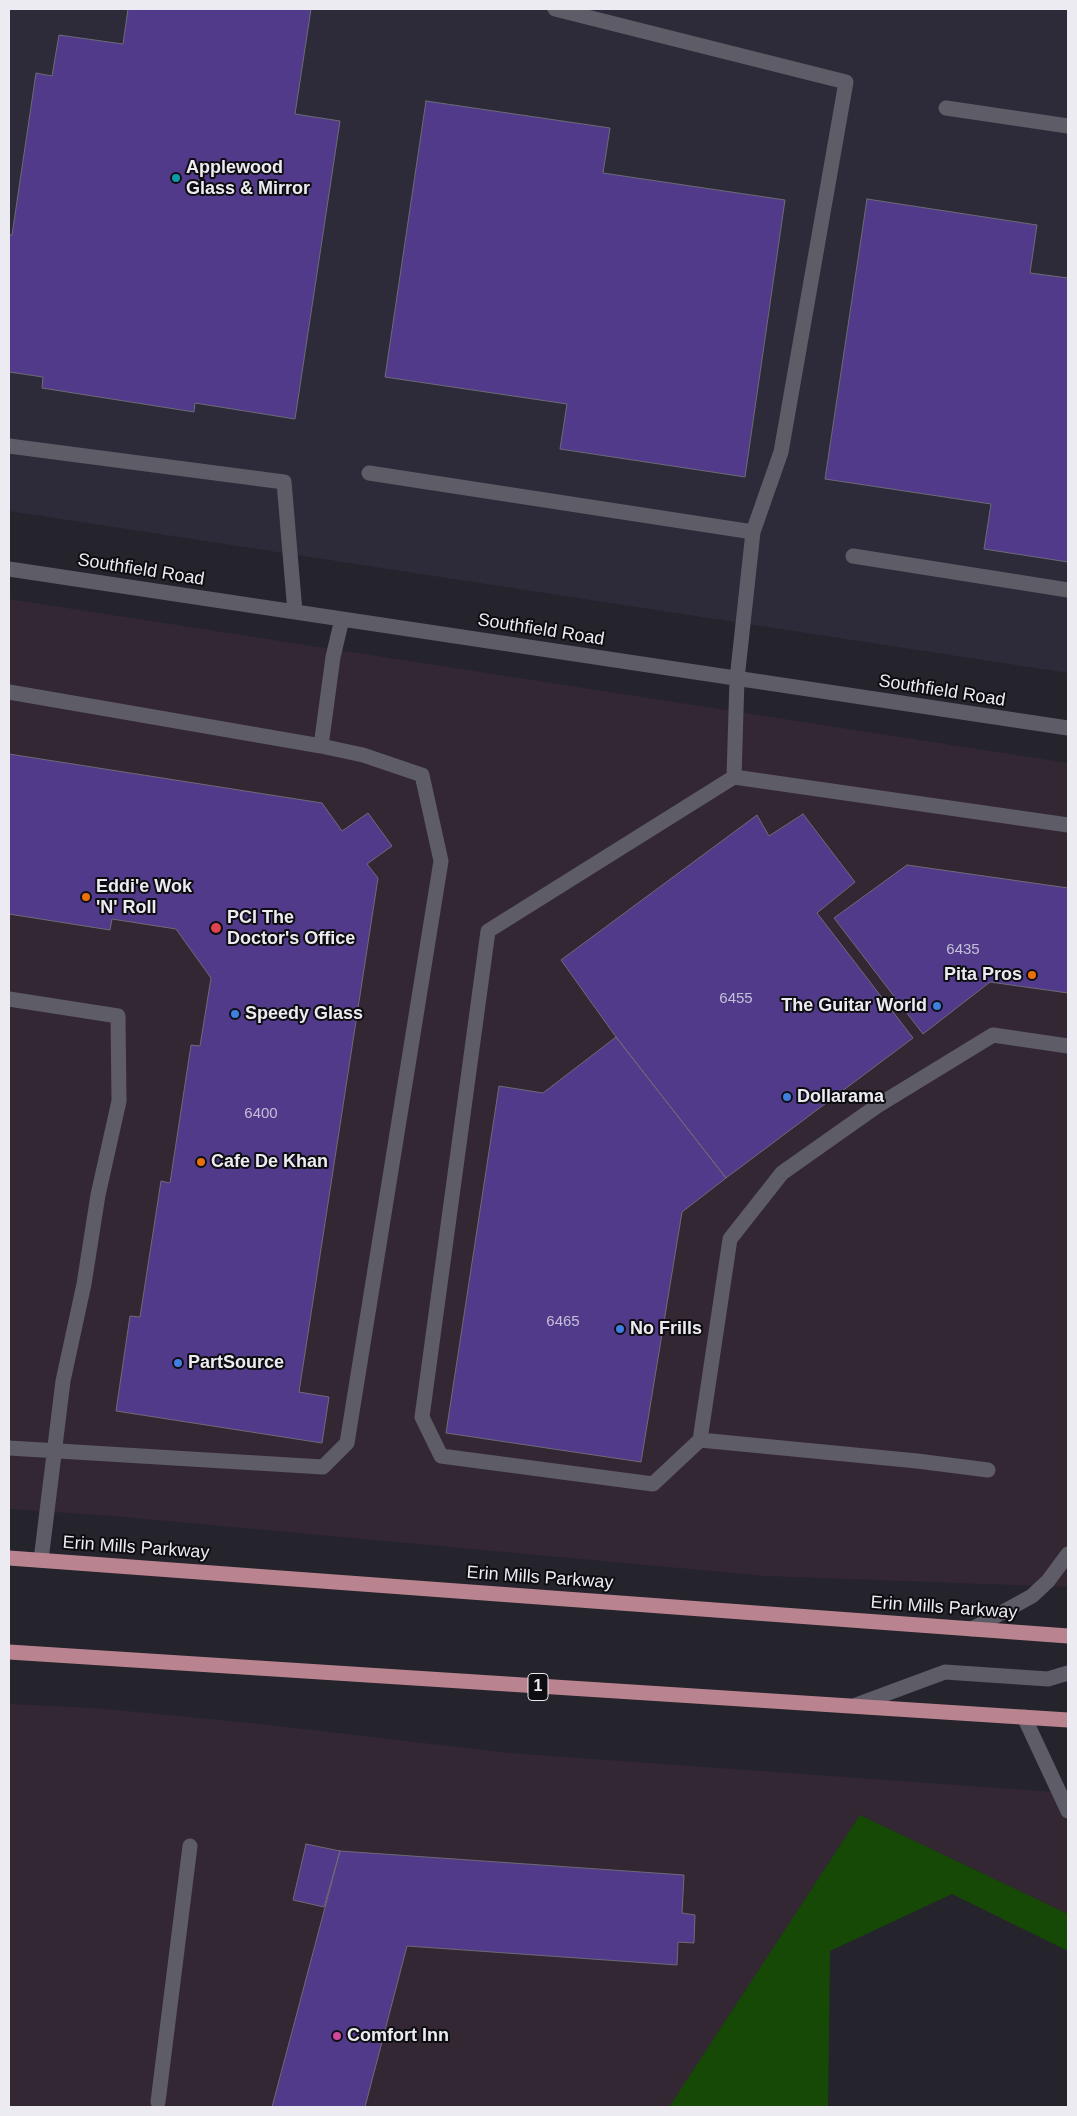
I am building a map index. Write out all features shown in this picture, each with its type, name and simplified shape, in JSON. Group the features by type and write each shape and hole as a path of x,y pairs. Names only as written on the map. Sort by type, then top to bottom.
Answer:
{"main road":[{"name":"Erin Mills Parkway","path":"9,1558 1068,1636"},
{"name":"1","path":"9,1652 1068,1720"}],"street":[{"path":"555,9 846,82 781,452 753,532 738,679 734,777"},
{"path":"946,108 1068,126"},
{"path":"9,446 284,482 295,612"},
{"path":"369,473 753,532"},
{"path":"853,556 1068,590"},
{"name":"Southfield Road","path":"9,569 1068,728"},
{"path":"321,746 333,657 342,619"},
{"path":"9,692 321,746 363,755 422,775 441,861 347,1443 323,1466 9,1448"},
{"path":"1068,825 734,777 488,931 422,1417 441,1456 653,1484 700,1440 730,1239 782,1173 877,1106 993,1035 1068,1046"},
{"path":"9,999 118,1016 119,1101 98,1195 84,1284 63,1382 41,1560"},
{"path":"700,1440 908,1460 988,1470"},
{"path":"972,1629 1032,1596 1048,1581 1068,1554"},
{"path":"856,1705 944,1672 1048,1678 1068,1673"},
{"path":"1024,1718 1068,1811"},
{"path":"158,2102 190,1846"}],"shaded area":[{"path":"9,9 1068,9 1068,673 9,511"},
{"path":"9,599 1068,763 1068,1587 766,1576 113,1516 9,1509"},
{"path":"9,1704 95,1708 261,1724 509,1753 1068,1793 1068,1914 860,1815 669,2107 9,2107"}],"green space":[{"path":"860,1815 1068,1914 1068,1951 952,1894 830,1951 828,2107 669,2107"}],"building":[{"name":"Applewood Glass & Mirror","path":"128,9 311,9 295,114 340,121 295,419 195,403 194,412 42,388 43,377 9,372 9,235 12,235 36,73 52,76 59,35 123,44"},
{"path":"426,101 610,128 603,173 785,200 745,477 560,449 567,404 385,377"},
{"path":"867,199 1037,225 1030,273 1068,278 1068,562 984,549 991,504 825,479"},
{"path":"9,754 322,803 342,831 368,813 392,846 367,864 378,878 299,1392 329,1397 322,1443 116,1411 130,1316 140,1317 161,1181 170,1183 191,1045 200,1046 211,978 176,929 112,919 110,930 9,914"},
{"path":"803,814 855,882 817,913 913,1038 726,1178 616,1037 561,960 757,815 769,836"},
{"path":"907,865 1068,888 1068,993 990,982 923,1034 834,918"},
{"path":"616,1037 726,1178 682,1212 641,1462 446,1433 499,1086 543,1093"},
{"path":"306,1844 340,1851 324,1907 293,1900"},
{"name":"Comfort Inn","path":"340,1851 684,1875 682,1913 695,1915 694,1943 678,1942 677,1965 407,1946 365,2107 272,2107"}],"place":[{"name":"Applewood Glass & Mirror","path":"176,178"},
{"name":"Eddi'e Wok 'N' Roll","path":"86,897"},
{"name":"PCI The Doctor's Office","path":"216,928"},
{"name":"Pita Pros","path":"1032,975"},
{"name":"The Guitar World","path":"937,1006"},
{"name":"Speedy Glass","path":"235,1014"},
{"name":"Dollarama","path":"787,1097"},
{"name":"Cafe De Khan","path":"201,1162"},
{"name":"No Frills","path":"620,1329"},
{"name":"PartSource","path":"178,1363"},
{"name":"Comfort Inn","path":"337,2036"}]}
